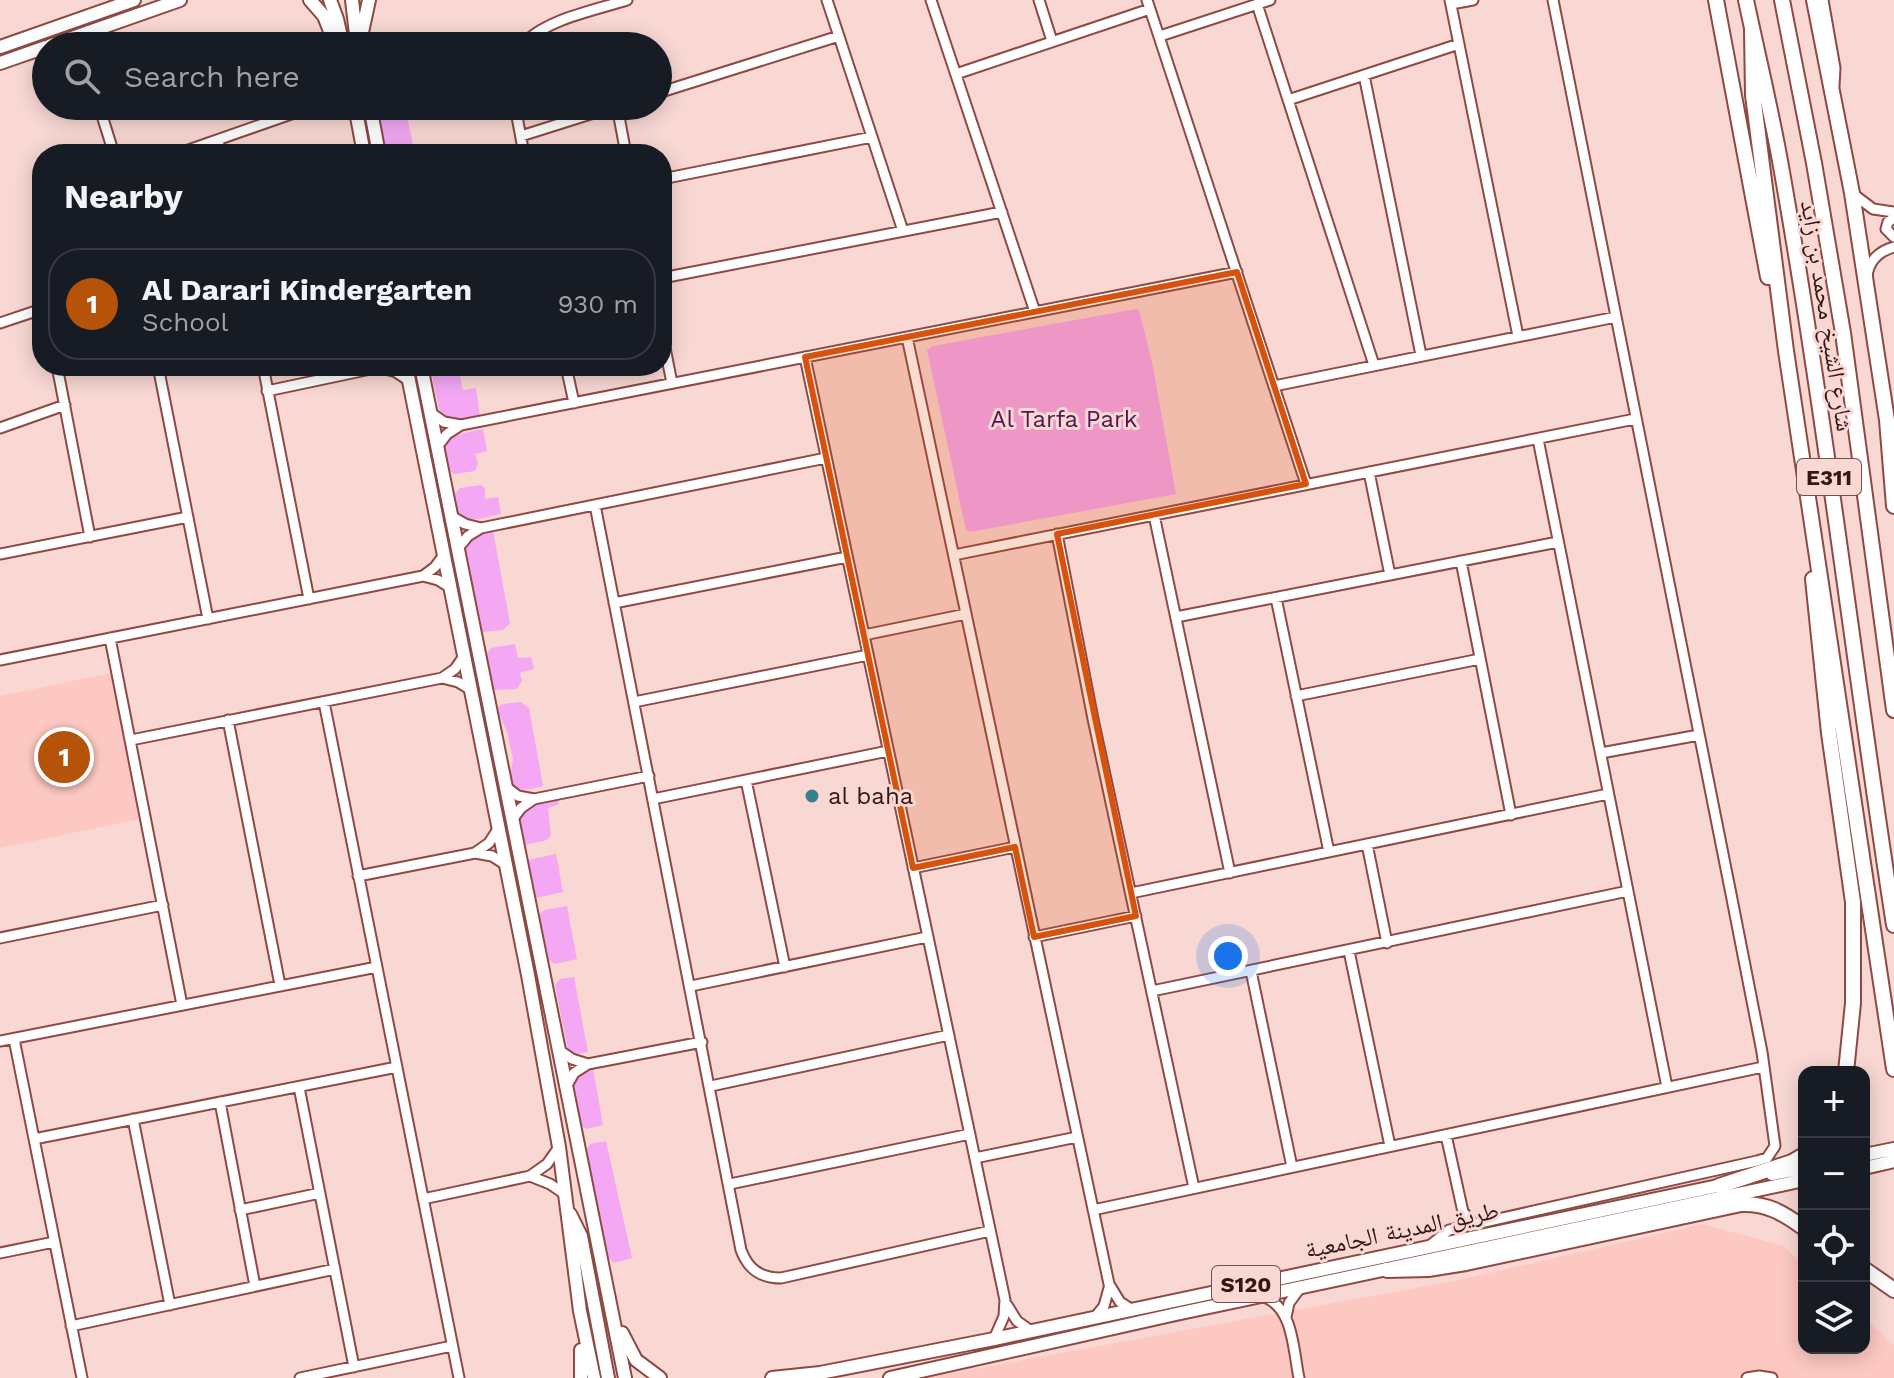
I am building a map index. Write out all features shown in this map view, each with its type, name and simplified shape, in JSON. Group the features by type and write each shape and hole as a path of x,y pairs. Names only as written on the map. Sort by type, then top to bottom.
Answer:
{"highway":[{"path":"1716,0 1772,302 1786,351"},
{"name":"شارع الشيخ محمد بن زايد","path":"1746,0 1781,169 1812,349 1862,722 1894,925"},
{"name":"شارع الشيخ محمد بن زايد","path":"1782,0 1843,333 1894,710"},
{"path":"1814,0 1852,193 1887,420 1894,506"},
{"path":"1752,30 1753,95 1786,351 1894,1069"},
{"path":"1813,542 1812,570 1829,733 1853,902 1853,1003 1847,1066"},
{"path":"1721,1192 1798,1158"},
{"path":"1387,1270 1428,1269 1466,1263 1741,1204 1765,1205 1798,1224"},
{"path":"1870,1273 1894,1290"}],"main road":[{"path":"93,31 180,0"},
{"path":"310,0 324,16 330,32"},
{"path":"330,0 340,32"},
{"path":"352,0 356,32"},
{"path":"361,32 369,0"},
{"path":"42,32 129,1"},
{"path":"0,47 32,36"},
{"path":"0,63 32,53"},
{"path":"355,120 361,144"},
{"path":"373,120 377,144"},
{"path":"407,376 507,870 559,1147 580,1311 594,1378"},
{"path":"423,376 625,1378"},
{"path":"507,870 516,887 525,925 534,930"},
{"path":"1870,1154 1894,1149"},
{"path":"1870,1167 1894,1161"},
{"name":"طريق المدينة الجامعية","path":"890,1378 1387,1270 1721,1192 1798,1170"},
{"name":"طريق المدينة الجامعية","path":"772,1378 994,1339 1428,1247 1721,1192 1798,1181"},
{"path":"568,1211 581,1236 608,1378"},
{"path":"580,1311 581,1378"},
{"path":"613,1314 636,1360 660,1378"}],"street":[{"path":"529,32 627,0"},
{"path":"827,0 903,231"},
{"path":"931,0 1035,312"},
{"path":"1039,0 1052,41"},
{"path":"1160,36 1270,0"},
{"path":"1473,0 1451,2 1518,336"},
{"path":"1428,1247 1442,1234 1456,1229 1767,1158 1774,1150 1763,1067 1553,0"},
{"path":"1823,0 1836,73 1832,89"},
{"path":"956,74 1149,4 1306,484"},
{"path":"1257,4 1374,365"},
{"path":"537,32 549,26"},
{"path":"672,89 839,36"},
{"path":"1288,100 1459,44"},
{"path":"1364,75 1421,355"},
{"path":"103,120 111,144"},
{"path":"206,144 274,120"},
{"path":"518,120 522,144"},
{"path":"521,136 572,120"},
{"path":"619,120 624,144"},
{"path":"672,177 872,137"},
{"path":"218,140 219,144"},
{"path":"1852,193 1873,209 1894,212"},
{"path":"672,276 1002,212"},
{"path":"1894,218 1888,222 1886,229 1894,237"},
{"path":"1867,288 1872,261 1881,252 1894,247"},
{"path":"431,413 444,422 461,425 1237,272"},
{"path":"0,323 32,312"},
{"path":"1274,386 1616,317"},
{"path":"907,337 1109,1284 1120,1302 1131,1309"},
{"path":"805,357 1005,1300 1004,1316 994,1339"},
{"path":"59,376 90,537"},
{"path":"160,376 208,619"},
{"path":"265,376 309,599"},
{"path":"267,391 340,376"},
{"path":"402,376 408,380"},
{"path":"568,376 574,403"},
{"path":"671,376 672,383"},
{"path":"0,428 65,405"},
{"path":"954,555 1635,419"},
{"path":"1887,420 1894,451"},
{"path":"437,447 447,434 461,425"},
{"path":"1538,439 1667,1087"},
{"path":"458,548 468,536 481,528 826,458"},
{"path":"1369,472 1390,575"},
{"path":"595,505 746,1261 760,1275 773,1278 990,1231"},
{"path":"1154,515 1230,873"},
{"path":"451,516 481,528"},
{"path":"0,554 188,517"},
{"path":"1057,534 1194,1188"},
{"path":"1176,617 1558,542"},
{"path":"0,660 423,576 444,555"},
{"path":"614,603 847,557"},
{"path":"1461,561 1511,815"},
{"path":"423,576 451,588"},
{"path":"1276,598 1329,852"},
{"path":"864,635 966,614"},
{"path":"110,638 182,1005"},
{"path":"634,702 868,655"},
{"path":"131,740 442,678 455,669 464,656"},
{"path":"1296,696 1480,659"},
{"path":"442,678 458,682 471,690"},
{"path":"324,702 459,1378"},
{"path":"228,720 280,985"},
{"path":"1601,753 1699,735"},
{"path":"653,799 888,751"},
{"path":"504,786 518,796 534,799 649,776"},
{"path":"746,780 785,967"},
{"path":"1131,893 1608,794"},
{"path":"512,820 521,808 534,799"},
{"path":"475,853 489,843 498,829"},
{"path":"1367,844 1387,943"},
{"path":"913,868 1015,847"},
{"path":"358,876 475,853 492,856 507,870"},
{"path":"1152,991 1628,891"},
{"path":"0,938 163,905"},
{"path":"1034,937 1136,916"},
{"path":"691,986 927,937"},
{"path":"1349,951 1390,1146"},
{"path":"0,1041 377,967"},
{"path":"1251,971 1292,1167"},
{"path":"711,1086 949,1035"},
{"path":"14,1039 82,1378"},
{"path":"566,1087 574,1073 588,1064 702,1042"},
{"path":"559,1050 572,1059 588,1064"},
{"path":"34,1139 397,1067"},
{"path":"1093,1210 1763,1067"},
{"path":"299,1087 354,1367"},
{"path":"220,1102 255,1286"},
{"path":"133,1119 170,1305"},
{"path":"730,1184 970,1134"},
{"path":"1446,1135 1463,1212 1475,1225"},
{"path":"975,1158 1077,1137"},
{"path":"423,1199 530,1176 547,1164 559,1147"},
{"path":"530,1176 550,1184 566,1196"},
{"path":"240,1210 320,1193"},
{"path":"1456,1229 1463,1212"},
{"path":"0,1253 54,1242"},
{"path":"71,1326 335,1269"},
{"path":"1095,1317 1107,1299 1109,1284"},
{"path":"1286,1317 1289,1303 1301,1287"},
{"path":"1261,1296 1279,1305 1286,1317 1299,1378"},
{"path":"1005,1300 1017,1321 1031,1331"},
{"path":"300,1378 452,1346"},
{"path":"1747,1378 1772,1378"}],"highlighted area":[{"path":"1237,272 1306,484 1057,534 1136,916 1034,937 1015,847 913,868 805,357"}],"shaded area":[{"path":"111,673 140,819 0,848 0,696"},
{"path":"1703,1224 1783,1246 1798,1260 1798,1354 1870,1354 1870,1323 1894,1345 1894,1378 925,1378 1454,1281"}],"green space":[{"path":"380,120 408,120 413,144 384,144"},
{"name":"Al Tarfa Park","path":"1139,310 1152,362 1176,494 970,532 966,530 927,350 933,346"},
{"path":"432,376 460,376 463,390 476,388 480,416 451,419 440,413"},
{"path":"483,429 487,451 475,454 478,464 475,471 454,474 450,471 447,454 443,452 445,446 454,437"},
{"path":"481,485 485,488 485,499 498,497 501,514 476,519 459,515 454,510 457,506 455,494 460,488"},
{"path":"493,531 510,623 503,630 482,632 467,557 463,552 470,539"},
{"path":"515,644 518,658 531,657 534,669 520,673 522,681 517,689 493,690 486,654 491,648"},
{"path":"521,702 529,708 543,786 524,790 509,782 513,759 507,732 497,709 502,704"},
{"path":"558,799 559,804 548,808 551,835 547,840 525,845 516,820 527,806"},
{"path":"556,854 563,892 536,898 528,860"},
{"path":"567,906 577,959 555,964 549,960 539,915 544,910"},
{"path":"574,977 588,1052 576,1054 568,1051 555,985 560,979"},
{"path":"584,1068 593,1068 603,1125 587,1129 580,1125 574,1093 569,1087 571,1078"},
{"path":"606,1141 632,1258 614,1263 609,1258 586,1151 590,1144"}],"place":[{"name":"Al Darari Kindergarten","path":"64,757"},
{"name":"al baha","path":"812,796"}]}
